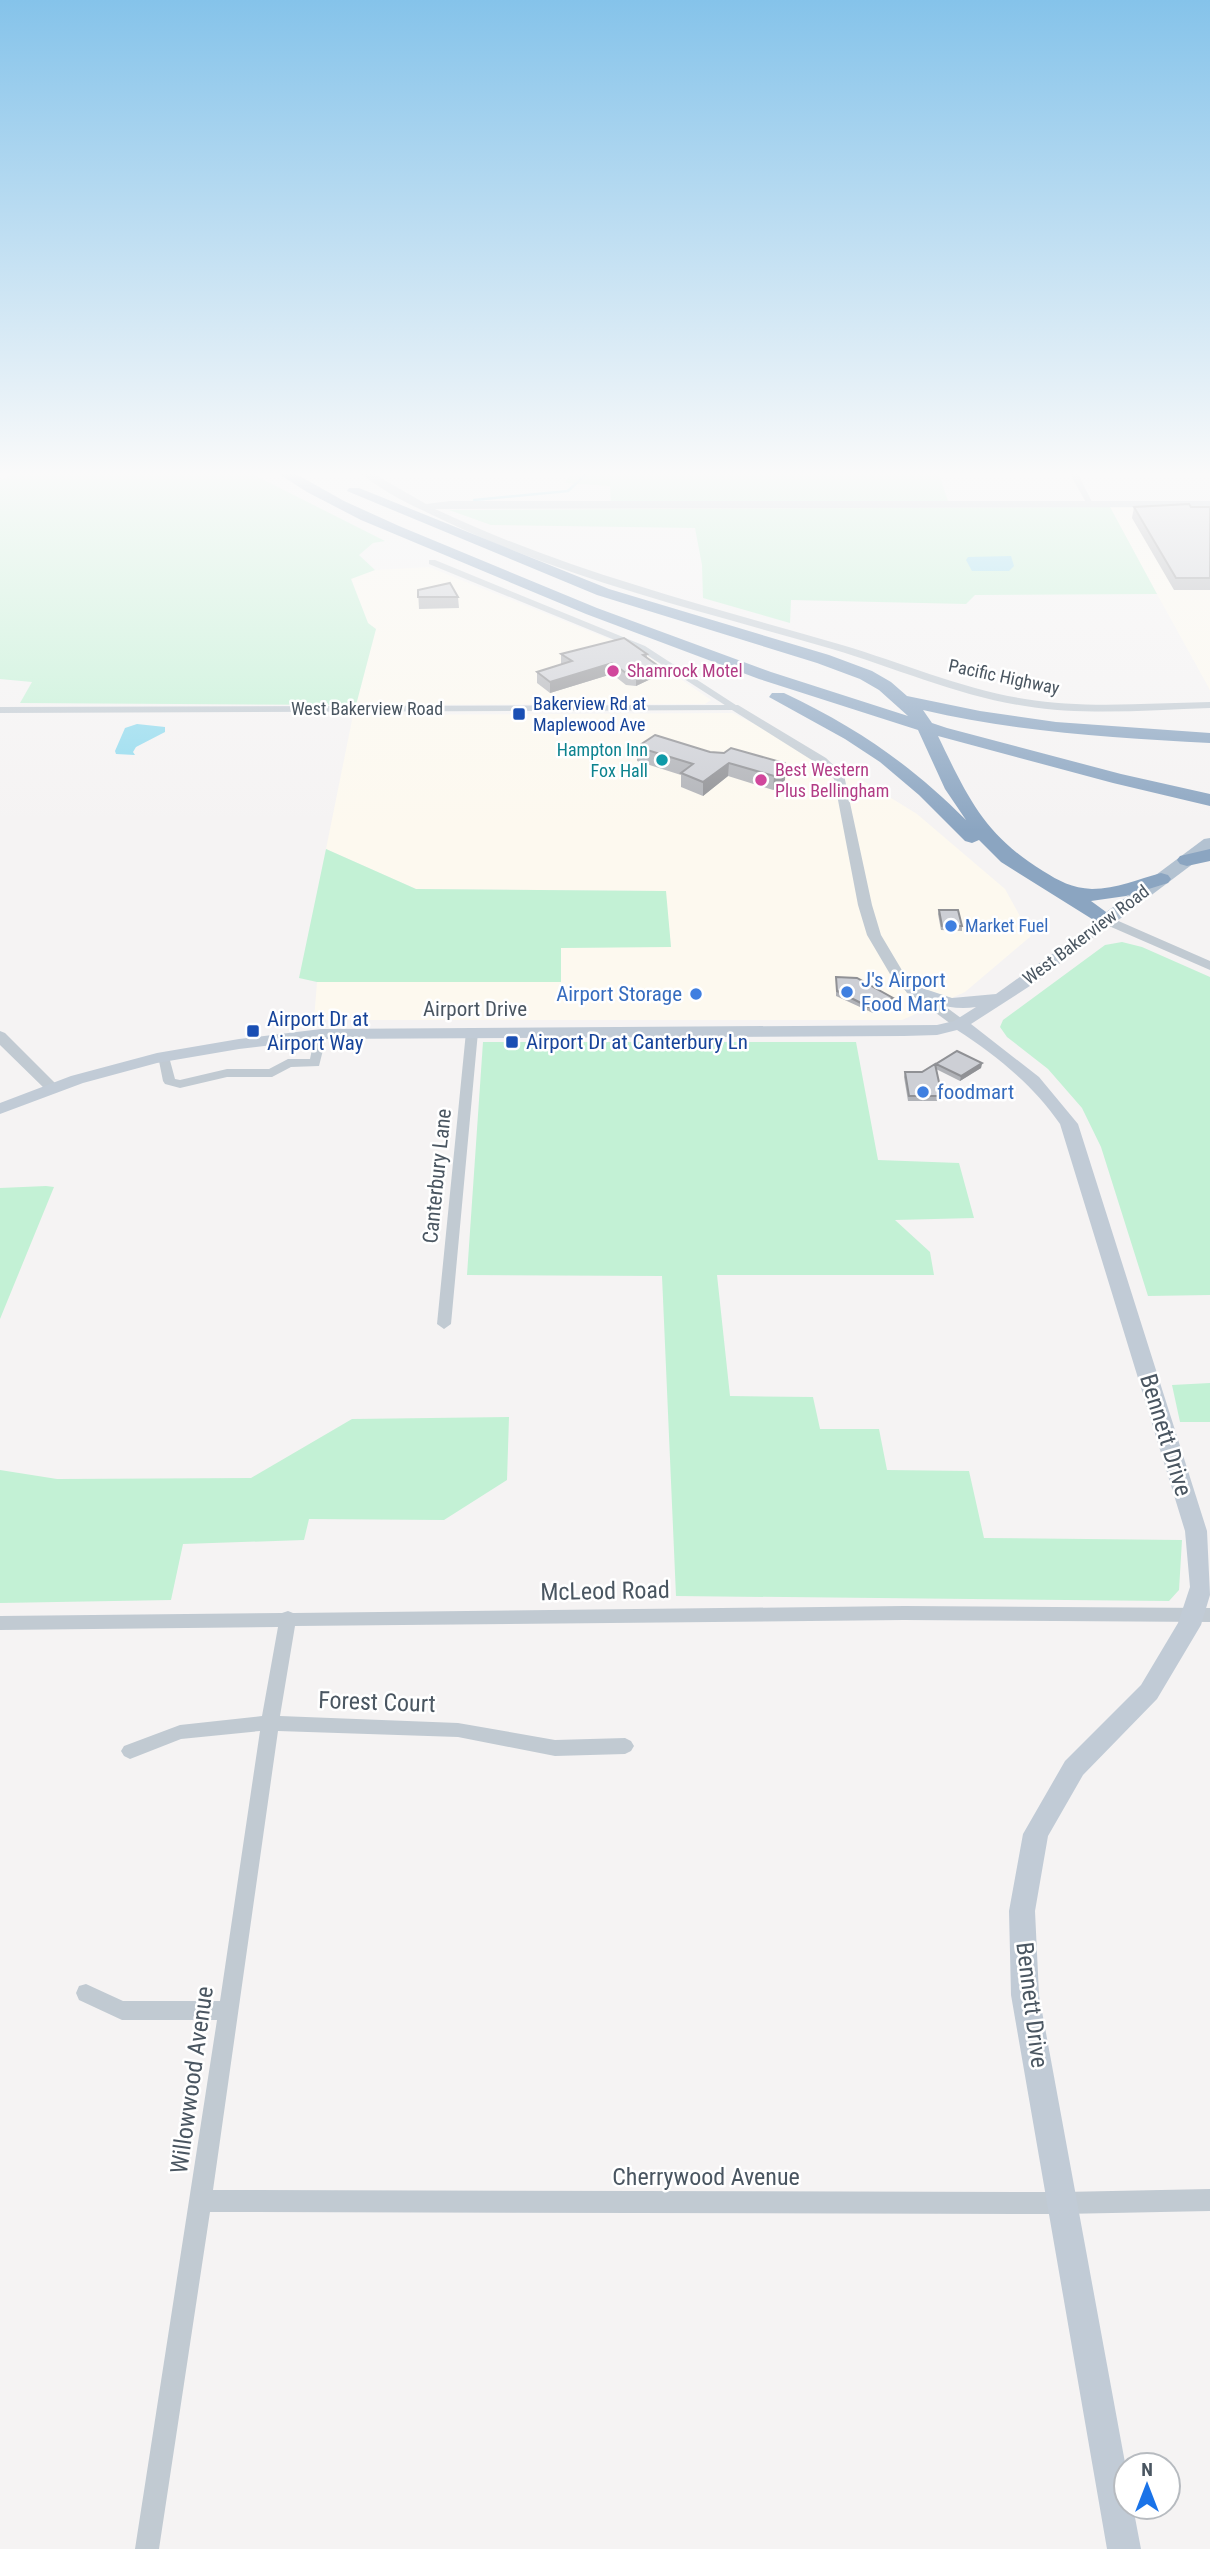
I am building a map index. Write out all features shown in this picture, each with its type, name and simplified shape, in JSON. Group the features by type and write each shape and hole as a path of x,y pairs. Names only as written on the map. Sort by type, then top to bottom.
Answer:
{"highway":[{"path":"544,593 836,725 907,775 980,845 1020,877 1107,920"},
{"path":"546,593 682,648 814,693 980,742 1210,800"},
{"path":"583,593 810,677 934,716 1210,786"},
{"path":"606,593 866,675 902,698 921,718 954,789 974,820 1008,858 1107,920"},
{"path":"810,677 943,710 1028,725 1082,731 1210,738"},
{"path":"1188,859 1210,855"},
{"path":"1039,879 1077,894 1096,895 1113,894 1161,879"}],"main road":[{"name":"West Bakerview Road","path":"960,1024 1031,979 1210,843"},
{"path":"913,990 945,1003 971,1004 1031,979"},
{"name":"Airport Drive","path":"0,1109 51,1087 164,1056 237,1043 321,1034 904,1031 937,1030 960,1024"},
{"name":"Bennett Drive","path":"960,1024 993,1046 1037,1082 1053,1099 1069,1124 1196,1531 1201,1587 1200,1615 1149,1692 1073,1768 1036,1834 1021,1911 1025,1995 1125,2549"},
{"path":"904,1031 968,1038 993,1046"}],"street":[{"path":"508,593 642,648 734,708"},
{"name":"Pacific Highway","path":"653,593 852,651 979,693 1026,703 1066,707 1210,705"},
{"name":"West Bakerview Road","path":"0,710 734,708"},
{"name":"Bennett Drive","path":"734,708 822,761 840,778 865,905 874,935 897,974 913,990 960,1024"},
{"path":"1107,920 1210,966"},
{"name":"Canterbury Lane","path":"444,1324 472,1032"},
{"path":"164,1056 169,1082 180,1084 226,1073 272,1073 288,1063 315,1063 321,1034"},
{"path":"0,1036 51,1087"},
{"name":"McLeod Road","path":"0,1623 904,1612 1200,1615"},
{"name":"Willowwood Avenue","path":"147,2549 288,1618"},
{"name":"Forest Court","path":"130,1751 180,1732 270,1723 458,1730 555,1748 625,1746"},
{"path":"86,1993 122,2011 229,2010"},
{"name":"Cherrywood Avenue","path":"201,2201 1063,2203 1210,2200"}],"shaded area":[{"path":"357,593 494,593 646,655 711,700 705,704 356,705 376,629 368,623"},
{"path":"1210,593 1210,690 1157,594"},
{"path":"733,713 857,777 917,814 1005,889 1031,936 965,992 902,1020 314,1020 317,982 560,982 561,948 671,946 665,891 416,889 326,849 353,715"}],"green space":[{"path":"0,593 356,593 368,623 376,629 356,705 20,703 32,682 0,679"},
{"path":"703,593 1157,594 975,595 966,604 791,600 790,623 703,598"},
{"path":"326,849 416,889 666,891 671,947 561,948 561,982 317,982 299,978"},
{"path":"1122,942 1142,947 1210,977 1210,1295 1148,1296 1101,1147 1082,1108 1048,1069 1007,1037 1000,1027 1003,1020 1105,945"},
{"path":"483,1042 856,1042 878,1160 959,1163 974,1218 895,1220 930,1252 934,1275 717,1275 730,1396 813,1397 820,1429 879,1429 887,1470 969,1471 984,1538 1182,1540 1179,1590 1169,1601 676,1596 662,1276 467,1275"},
{"path":"54,1187 0,1319 0,1188"},
{"path":"1210,1383 1210,1422 1180,1422 1172,1385"},
{"path":"509,1417 507,1480 444,1520 309,1519 304,1540 183,1544 171,1600 0,1603 0,1470 57,1479 251,1478 352,1419"}],"water":[{"path":"137,724 165,727 165,732 136,747 133,752 135,755 116,754 125,728"}],"building":[{"path":"418,593 456,593 458,597 418,597"},
{"path":"624,638 647,654 643,655 657,665 636,674 626,673 612,663 550,682 537,672 572,661 561,654"},
{"path":"655,735 710,752 724,753 731,748 784,763 782,765 786,766 774,776 729,763 703,782 681,773 693,764 637,747"},
{"name":"Market Fuel","path":"939,910 958,910 962,926 942,926"},
{"path":"836,977 857,978 893,998 873,1009 837,991"},
{"path":"957,1051 982,1063 961,1076 936,1064"},
{"name":"foodmart","path":"935,1064 942,1096 909,1096 905,1072 922,1072"}],"place":[{"name":"Shamrock Motel","path":"613,671"},
{"name":"Bakerview Rd at Maplewood Ave","path":"519,714"},
{"name":"Hampton Inn Fox Hall","path":"662,760"},
{"name":"Best Western Plus Bellingham","path":"761,780"},
{"name":"Market Fuel","path":"951,926"},
{"name":"J's Airport Food Mart","path":"847,992"},
{"name":"Airport Storage","path":"696,994"},
{"name":"Airport Dr at Airport Way","path":"253,1031"},
{"name":"Airport Dr at Canterbury Ln","path":"512,1042"},
{"name":"foodmart","path":"923,1092"}]}
